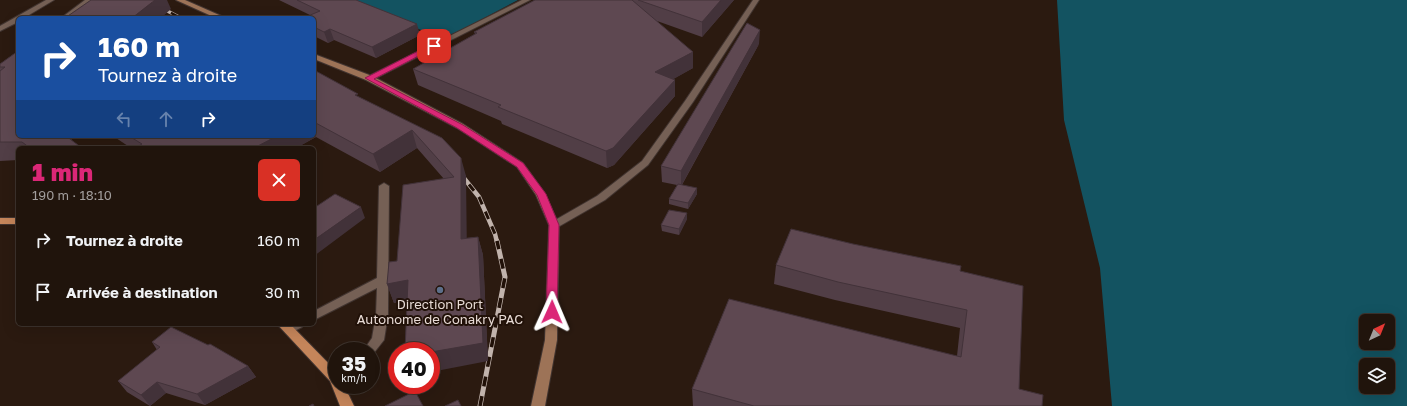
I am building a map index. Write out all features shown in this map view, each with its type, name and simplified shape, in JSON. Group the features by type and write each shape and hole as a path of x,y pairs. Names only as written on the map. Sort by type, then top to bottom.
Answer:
{"main road":[{"path":"0,221 16,221"},
{"path":"290,326 328,370"},
{"path":"342,394 347,406"}],"street":[{"path":"179,0 217,16"},
{"path":"316,57 369,78 460,126 520,165 541,194 554,225 551,340 538,406"}],"lane":[{"path":"23,16 51,0"},
{"path":"68,16 89,0"},
{"path":"369,78 526,0"},
{"path":"554,225 601,198 645,163 689,102 756,0"},
{"path":"0,29 16,20"},
{"path":"376,342 382,315 384,186"},
{"path":"316,315 382,280"}],"water":[{"path":"351,0 518,0 442,39"},
{"path":"1057,0 1407,0 1407,406 1112,406 1100,268 1064,120"}],"building":[{"path":"91,0 155,0 135,16 68,16"},
{"path":"297,0 356,0 417,24 372,47 330,29 324,32 316,28 316,16 308,16 320,11"},
{"path":"535,0 632,0 693,52 655,72 675,80 613,148 606,151 498,107 501,105 413,69 477,33 474,32"},
{"path":"638,0 721,0 702,22"},
{"path":"747,23 760,30 681,171 661,166"},
{"path":"16,52 16,138 69,138 79,146 27,146 22,142 0,142 0,71 5,67 0,67 0,64"},
{"path":"316,71 358,94 355,95 442,138 461,158 461,239 478,237 483,343 440,350 440,342 405,342 408,280 387,284 389,262 397,261 403,185 454,177 412,130 373,154 316,123"},
{"path":"132,138 273,138 258,146 138,146 142,144"},
{"path":"678,184 697,188 688,203 669,199"},
{"path":"335,194 361,207 316,239 316,207"},
{"path":"669,210 687,213 679,229 661,225"},
{"path":"791,229 853,244 961,266 960,271 1023,286 1019,389 1043,395 1042,406 754,406 692,389 729,299 961,357 967,310 838,282 776,265"},
{"path":"171,327 208,345 210,344 248,366 197,394 157,382 141,395 118,381 160,347 152,342"},
{"path":"409,394 417,394 423,406 385,406"},
{"path":"458,400 461,406 445,406"}],"railway":[{"path":"146,0 177,16"},
{"path":"459,172 479,197 497,242"},
{"path":"480,406 505,277 497,241"}],"place":[{"name":"Direction Port Autonome de Conakry PAC","path":"440,290"}],"route":[{"path":"434,46 369,78 460,126 520,165 541,194 554,225 552,312"}]}
